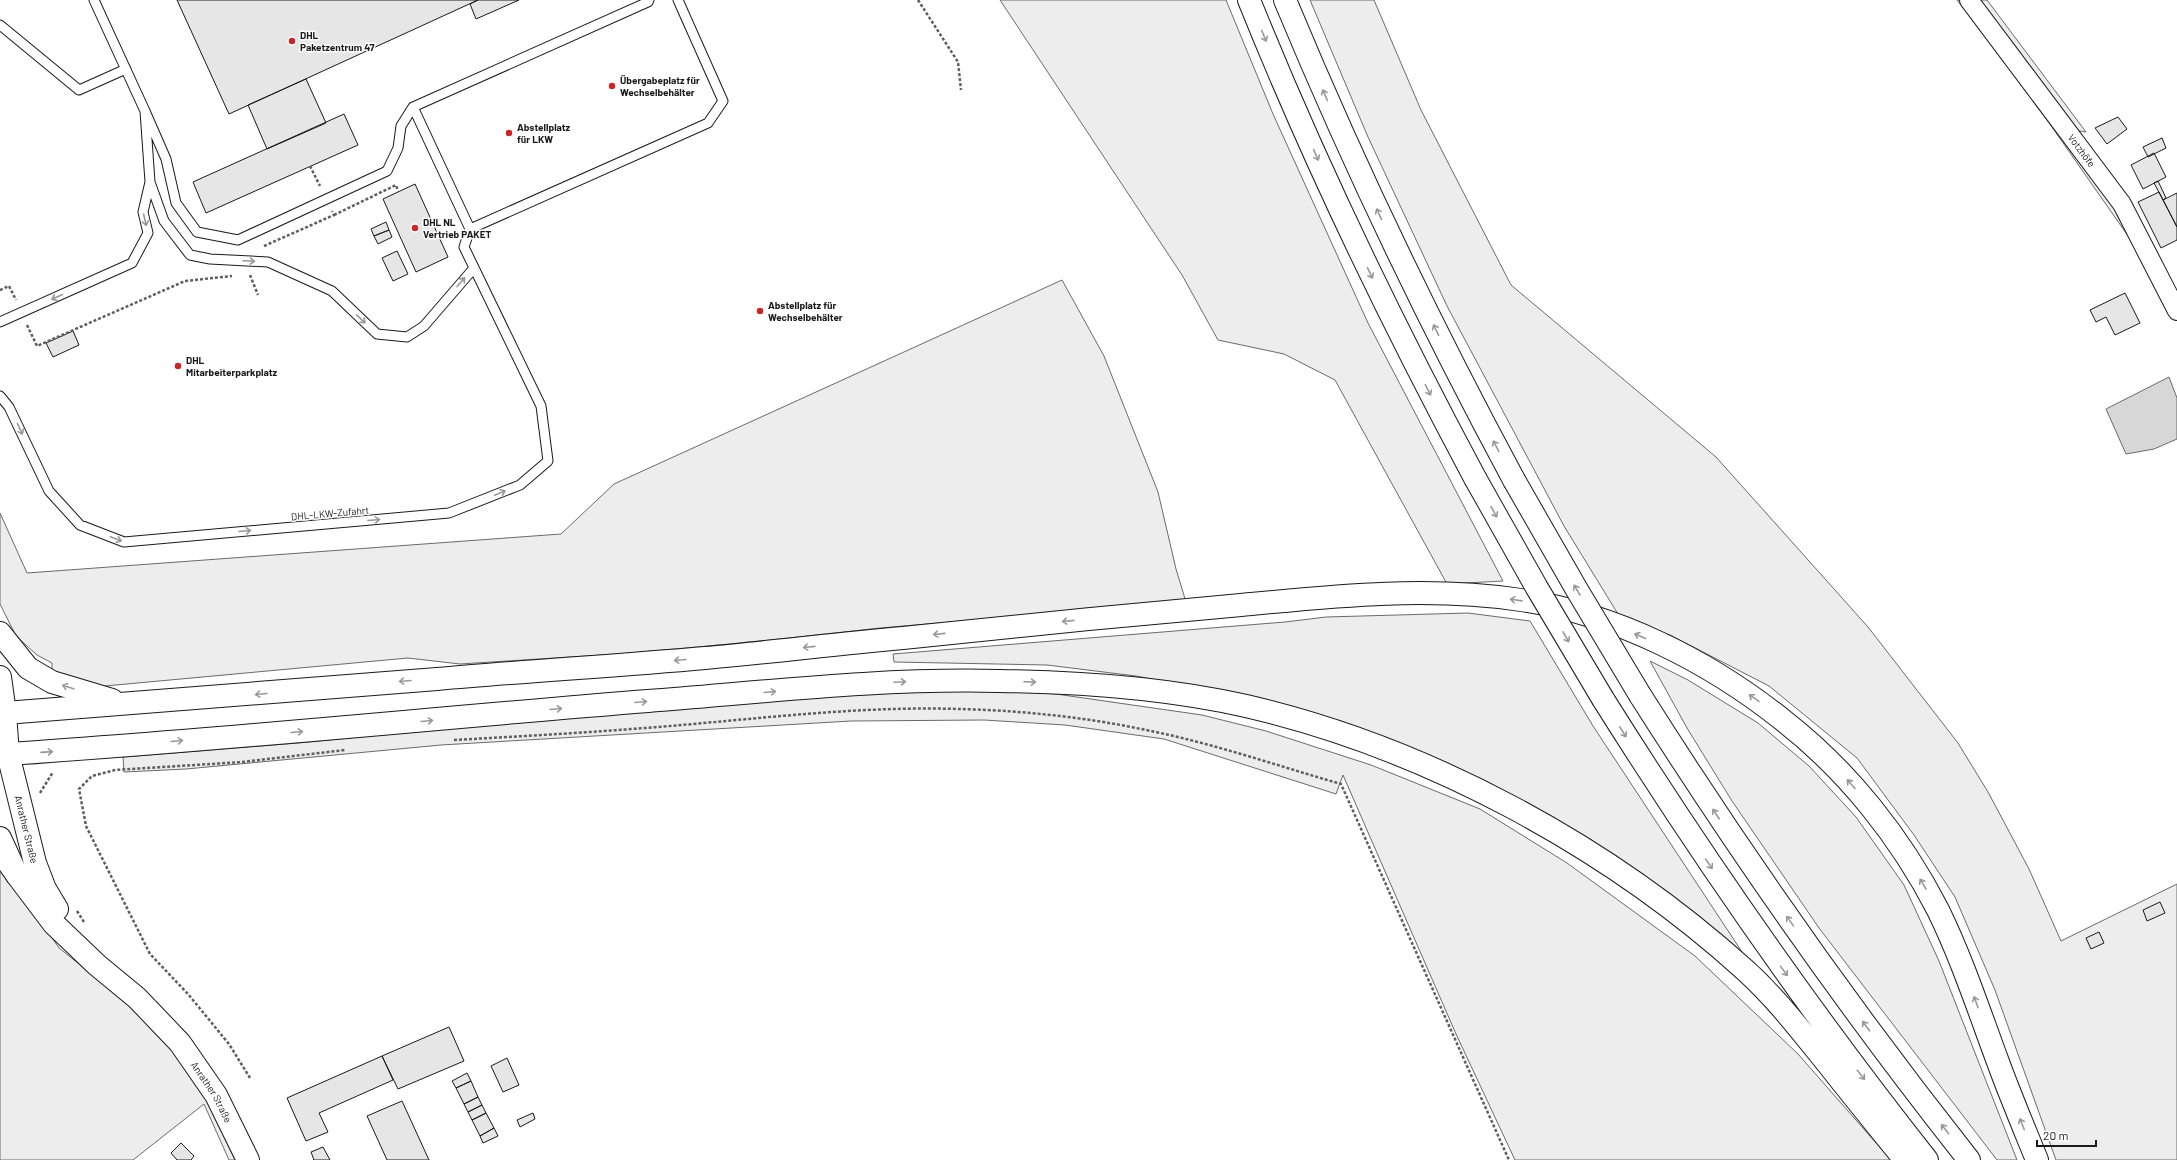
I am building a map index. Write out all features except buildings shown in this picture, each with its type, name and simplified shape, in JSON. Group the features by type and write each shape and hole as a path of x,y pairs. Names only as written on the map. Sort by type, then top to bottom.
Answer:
{"main road":[{"path":"1249,0 1285,86 1352,235 1420,374 1475,478 1536,588 1662,793 1752,927 1840,1049 1927,1160"},
{"path":"1285,0 1346,141 1390,237 1464,387 1514,480 1577,590 1640,695 1723,824 1803,940 1886,1054 1969,1160"},
{"path":"3,713 709,658 1107,616 1343,596 1439,593 1506,598 1551,606 1633,632 1704,667 1744,691 1779,717 1811,744 1845,777 1889,831 1916,871 1941,916 1962,965 2008,1090 2037,1160"},
{"path":"0,633 28,668 52,682 86,693 133,704"},
{"name":"Anrather Straße","path":"0,677 4,755 35,863 45,889 97,965"},
{"path":"4,755 602,705 845,686 936,681 996,680 1083,684 1171,693 1246,706 1328,730 1410,760 1480,792 1531,819 1620,874 1711,942 1769,994 1801,1031 1905,1160"},
{"name":"Anrather Straße","path":"0,838 18,875 54,924 97,965 137,998 180,1043 216,1095 248,1160"},
{"path":"0,851 18,875"}],"street":[{"name":"Votzhöfe","path":"1969,0 2122,204 2177,311"}],"lane":[{"path":"94,0 166,159 176,203 197,232 238,240 387,171 398,148 401,126 413,107 649,0"},
{"path":"470,229 708,123 723,101 678,0"},
{"path":"0,25 79,90 126,69"},
{"path":"150,182 164,220 190,255 210,259 268,262 332,291 377,334 406,337 424,326 474,268 464,247 470,229 413,107"},
{"path":"0,322 132,263 148,233 144,212 150,182 145,111"},
{"name":"DHL-LKW-Zufahrt","path":"0,396 9,407 49,491 80,524 124,542 449,513 520,485 548,461 541,406 474,268"}],"path":[{"path":"918,0 958,62 962,90"},
{"path":"310,166 334,215"},
{"path":"258,295 250,274 258,249 396,185 398,191"},
{"path":"243,275 250,274"},
{"path":"0,290 9,286 37,346 185,281 235,276"},
{"path":"452,740 660,727 852,711 958,708 1045,715 1141,728 1217,748 1341,784 1509,1160"},
{"path":"250,1078 229,1044 188,994 150,954 86,826 79,789 92,776 115,770 242,762 352,749"},
{"path":"40,798 41,792 56,769 51,751"},
{"path":"75,908 86,926"}],"shaded area":[{"path":"1000,0 1226,0 1273,114 1368,323 1503,581 1447,584 1335,380 1284,354 1218,340 1182,275"},
{"path":"1310,0 1374,0 1421,110 1511,285 1716,457 1868,627 1958,743 1988,792 2029,869 2061,941 2177,884 2177,1160 2056,1160 1995,990 1955,897 1914,835 1857,758 1769,686 1670,635 1621,619 1564,526 1447,306 1368,137"},
{"path":"1957,0 1963,0 2121,214 2133,243 2047,120"},
{"path":"1976,0 1987,0 2086,132 2073,130"},
{"path":"1062,280 1104,356 1158,492 1176,569 1186,602 880,628 743,643 618,654 460,664 408,658 105,686 73,683 52,676 52,663 37,655 16,636 0,604 0,513 27,573 561,534 614,484"},
{"path":"2169,377 2177,398 2177,439 2154,449 2126,454 2106,409"},
{"path":"1468,613 1530,621 1593,726 1746,958 1561,827 1218,692 1136,676 1047,665 894,662 893,654 1285,622 1326,617"},
{"path":"1650,661 1688,680 1758,723 1809,766 1856,817 1904,885 1939,961 2017,1160 1997,1160 1819,928 1732,801 1687,728"},
{"path":"954,687 1056,694 1202,715 1266,731 1371,765 1480,809 1567,863 1695,956 1798,1054 1891,1160 1515,1160 1456,1034 1343,775 1336,794 1164,739 1065,725 984,720 851,721 441,745 186,769 124,772 123,757 298,743 629,711"},
{"path":"0,854 18,887 59,948 123,999 177,1055 207,1101 235,1160 229,1160 204,1104 133,1160 0,1160"}],"place":[{"name":"DHL Paketzentrum 47","path":"292,41"},
{"name":"Übergabeplatz für Wechselbehälter","path":"612,86"},
{"name":"Abstellplatz für LKW","path":"509,133"},
{"name":"DHL NL Vertrieb PAKET","path":"415,228"},
{"name":"Abstellplatz für Wechselbehälter","path":"760,311"},
{"name":"DHL Mitarbeiterparkplatz","path":"178,366"}]}
